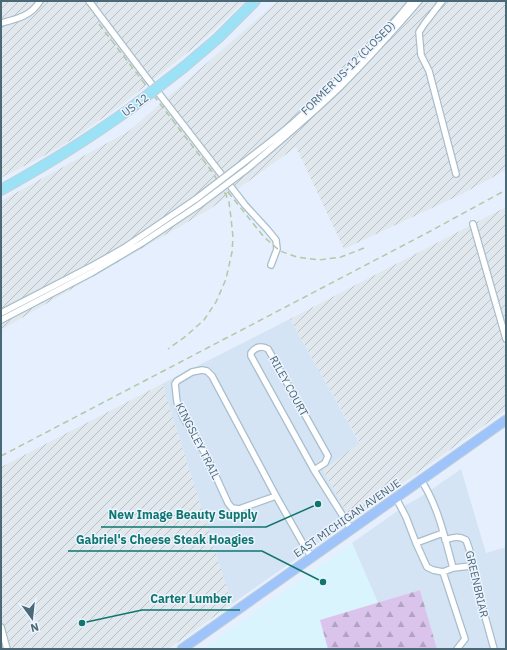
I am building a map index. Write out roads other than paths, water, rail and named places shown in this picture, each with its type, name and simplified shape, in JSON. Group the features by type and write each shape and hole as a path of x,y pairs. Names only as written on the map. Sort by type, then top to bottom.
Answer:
{"highway":[{"name":"US 12","path":"1,190 70,150 132,108 218,38 255,1"}],"main road":[{"name":"EAST MICHIGAN AVENUE","path":"182,649 506,420"}],"street":[{"path":"1,23 30,13 37,7 40,1"},
{"path":"89,1 245,206 276,240 277,248 271,265"},
{"name":"FORMER US-12 (CLOSED)","path":"198,202 243,163 292,124 332,87 368,52 412,1"},
{"path":"1,320 99,268 142,243 198,202 248,169 297,127 340,86 392,32 419,1"},
{"path":"442,1 419,32 421,55 430,71 456,174"},
{"path":"1,313 112,254 198,202"},
{"path":"473,224 506,339"},
{"name":"RILEY COURT","path":"314,470 325,463 328,456 268,349 265,347 256,348 251,353 251,356 314,470 352,529"},
{"name":"KINGSLEY TRAIL","path":"276,496 239,509 232,508 228,503 206,455 183,417 177,402 175,384 177,380 192,372 202,370 207,371 212,376 276,496 312,557"},
{"path":"421,480 427,488 434,505 453,568"},
{"path":"396,498 406,517 427,567 443,572 453,568 471,566"},
{"path":"416,543 443,533"},
{"name":"GREENBRIAR","path":"445,540 457,537 462,537 466,540 470,550 472,562 471,566 494,649"},
{"path":"443,572 465,639 457,649"},
{"path":"1,627 8,649"}],"railway":[{"path":"99,24 213,173 229,202 233,237 232,252 226,279 216,302 204,320 168,349"},
{"path":"1,456 506,190"},
{"path":"228,192 264,237 280,251 297,257 319,260 341,257 364,248"}],"place":[{"name":"New Image Beauty Supply","path":"318,504"},
{"name":"Gabriel's Cheese Steak Hoagies","path":"323,582"},
{"name":"Carter Lumber","path":"82,623"}]}
